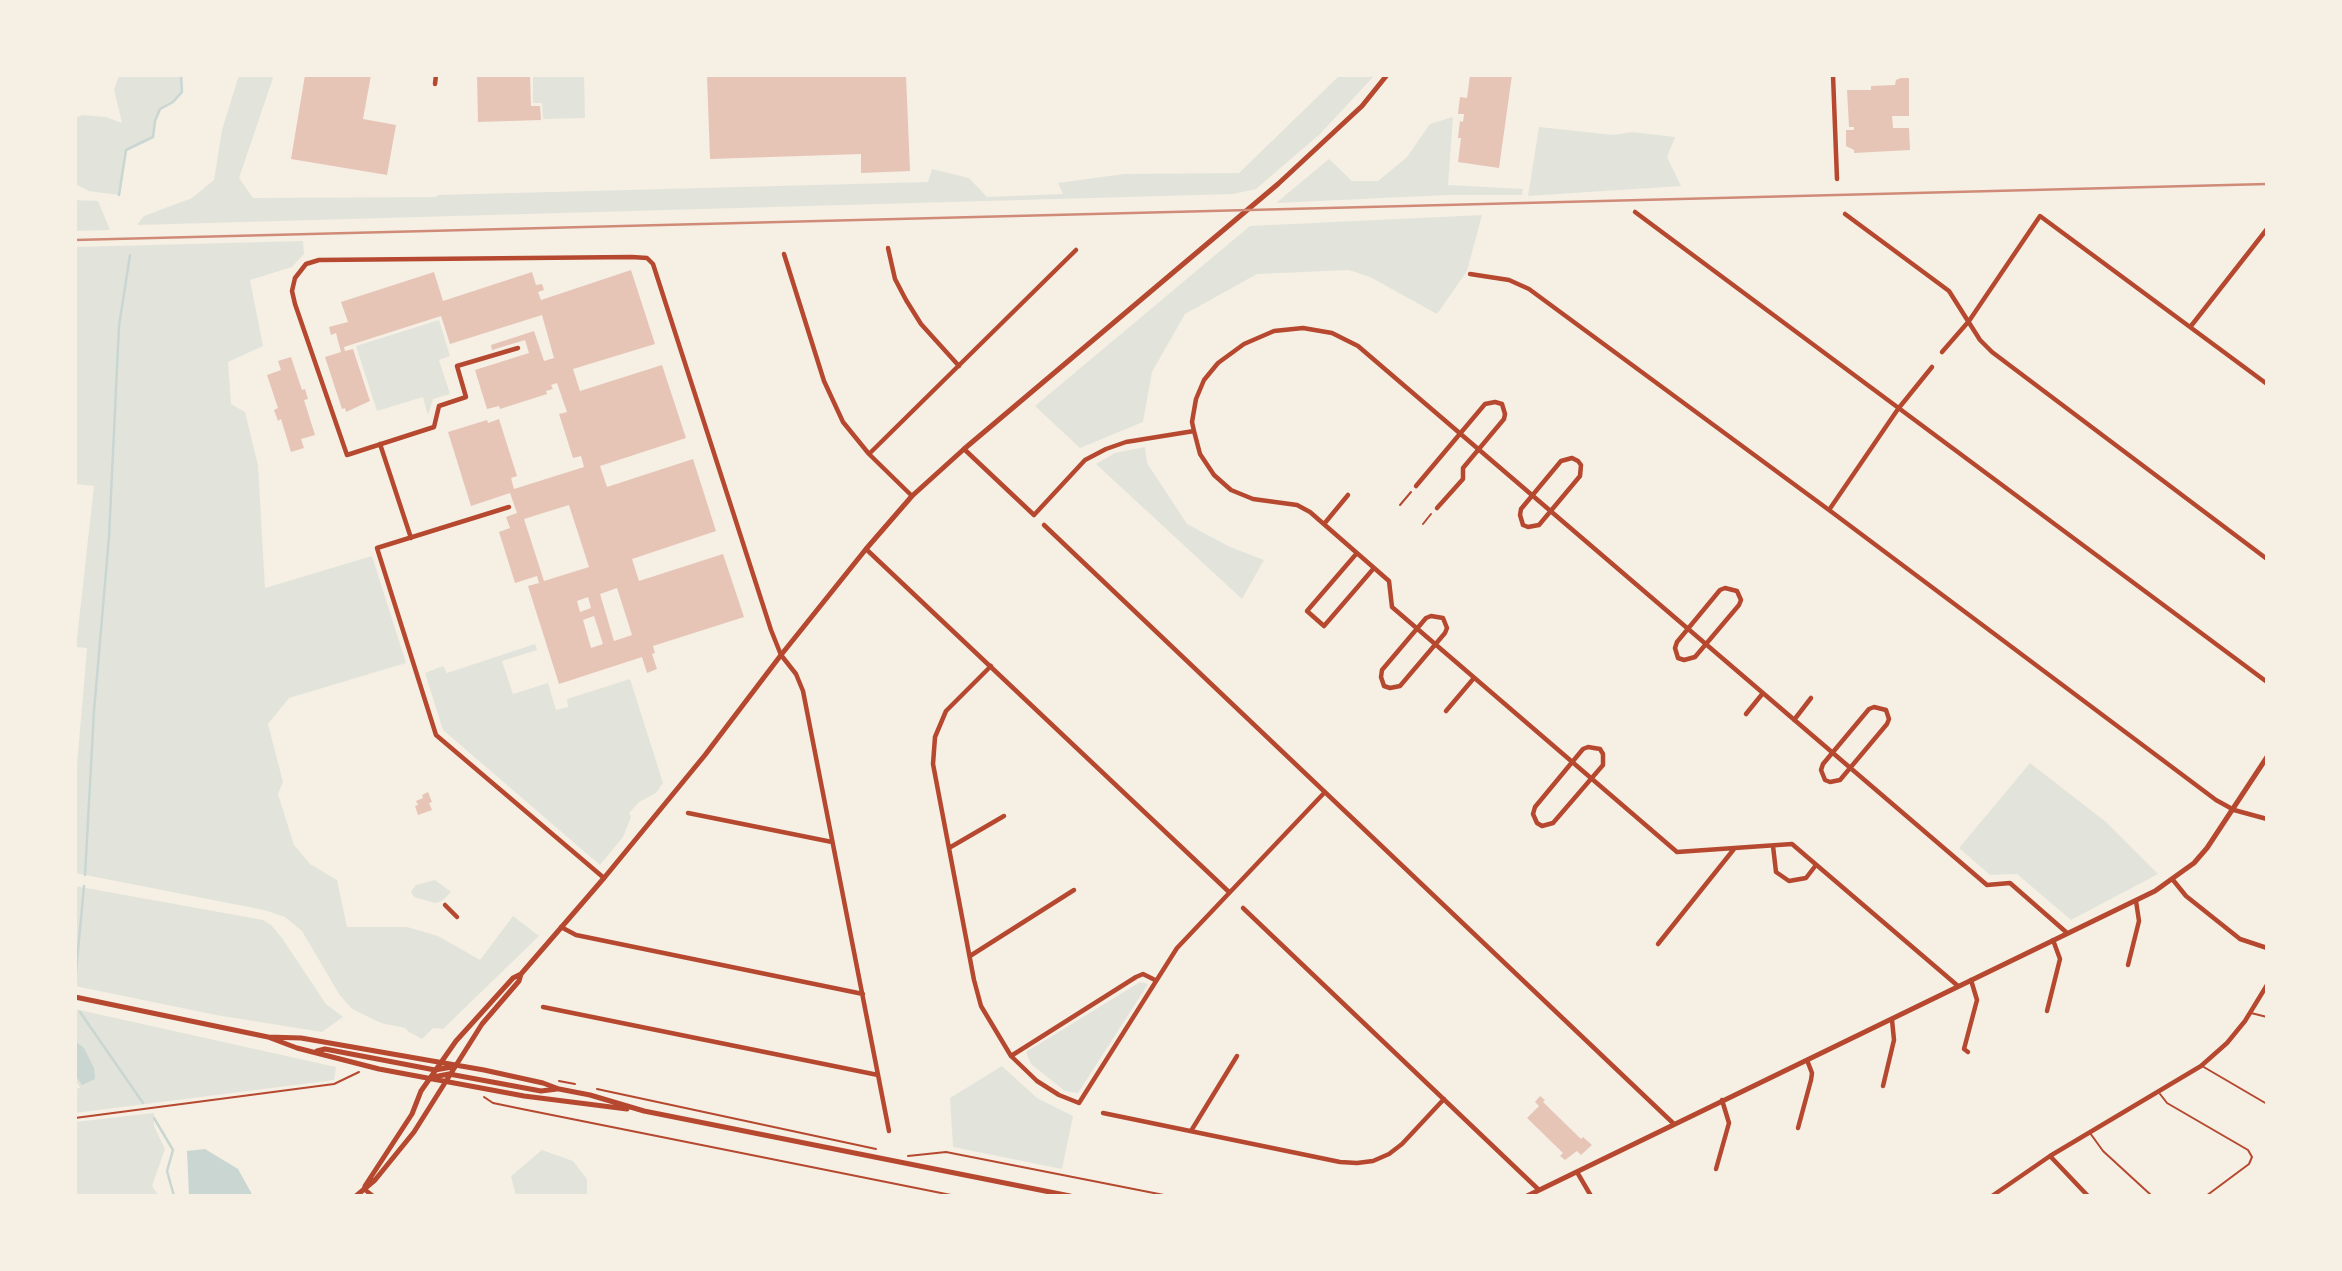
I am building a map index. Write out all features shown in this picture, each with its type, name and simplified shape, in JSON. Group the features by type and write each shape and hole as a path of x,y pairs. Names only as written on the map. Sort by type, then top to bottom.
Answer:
{"street":[{"path":"435,84 436,75"},
{"path":"364,1188 369,1176 407,1122 421,1091 473,1019 513,978 521,974 604,878 705,755 780,655 912,496 1278,184 1362,106 1387,75"},
{"path":"1833,75 1837,179"},
{"path":"1635,212 2267,682"},
{"path":"1845,214 1949,291 1980,340 1992,352 2267,559"},
{"path":"1942,352 1969,321 2040,216 2267,384"},
{"path":"2190,326 2267,229"},
{"path":"888,248 895,279 906,300 921,324 959,366"},
{"path":"869,454 1076,250"},
{"path":"784,254 824,381 843,422 869,454 912,496"},
{"path":"518,348 457,366 466,397 439,406 434,427 347,454 292,291 295,278 306,264 319,260 647,258 653,264 780,655 796,674 803,691 889,1131"},
{"path":"1470,274 1509,280 1529,289 2216,800 2234,810 2267,819"},
{"path":"1958,986 1792,844 1677,852 1392,607 1389,581 1324,524 1297,505 1253,499 1231,490 1214,475 1200,454 1192,422 1196,400 1204,380 1218,363 1244,344 1274,331 1303,328 1332,332 1358,346 1987,885 2010,883 2066,932"},
{"path":"1829,510 1898,409 1932,367"},
{"path":"1416,486 1485,404 1495,401 1502,404 1504,419 1463,468 1463,478 1437,508"},
{"path":"964,449 1034,515 1085,460 1105,449 1126,442 1194,431"},
{"path":"380,444 411,538"},
{"path":"1572,458 1578,461 1582,471 1551,511 1539,525 1523,525 1521,509 1562,461 1572,458"},
{"path":"1324,524 1348,495"},
{"path":"509,507 377,548 436,736 604,878"},
{"path":"1044,525 1674,1124"},
{"path":"866,549 1229,892"},
{"path":"1357,553 1307,611 1324,626 1374,568"},
{"path":"1730,588 1737,591 1741,600 1739,606 1706,645 1695,657 1684,660 1678,657 1675,648 1687,629 1720,590 1730,588"},
{"path":"1431,616 1443,618 1447,628 1400,686 1384,686 1382,670 1417,629 1431,616"},
{"path":"991,666 946,711 935,737 933,764 970,956 981,1006 1011,1056 1037,1081 1059,1095 1079,1103 1177,948 1325,792"},
{"path":"1446,711 1474,678"},
{"path":"1746,714 1763,693"},
{"path":"1794,720 1811,698"},
{"path":"1879,707 1885,710 1888,724 1850,768 1835,782 1825,780 1821,770 1822,764 1869,709 1879,707"},
{"path":"1594,747 1600,750 1604,759 1602,765 1553,823 1548,826 1537,823 1535,807 1572,762 1583,749 1594,747"},
{"path":"1527,1196 1892,1020 2066,932 2136,901 2173,880 2194,863 2234,810 2267,757"},
{"path":"688,813 832,842"},
{"path":"949,848 1004,816"},
{"path":"1773,846 1776,872 1789,881 1806,878 1816,865"},
{"path":"1657,944 1734,848"},
{"path":"2173,880 2186,896 2240,939 2267,948"},
{"path":"970,956 1074,890"},
{"path":"2128,965 2139,921 2136,901"},
{"path":"445,905 457,917"},
{"path":"1243,908 1539,1190"},
{"path":"561,928 576,935 863,993"},
{"path":"2047,1011 2060,959 2053,939"},
{"path":"356,1196 375,1180 414,1132 482,1024 519,981 521,974"},
{"path":"1011,1056 1136,977 1143,974 1155,980"},
{"path":"1968,1052 1964,1049 1977,1000 1972,980"},
{"path":"1992,1196 2050,1156 2202,1066 2227,1043 2267,985"},
{"path":"75,997 268,1037 379,1069 524,1096 643,1111 1070,1196"},
{"path":"543,1007 878,1075"},
{"path":"1883,1086 1895,1040 1892,1020"},
{"path":"268,1037 301,1038 543,1083 643,1111"},
{"path":"316,1052 325,1049 435,1070 455,1066"},
{"path":"1191,1131 1237,1056"},
{"path":"1798,1128 1812,1073 1807,1060"},
{"path":"430,1078 449,1074 541,1091 559,1089"},
{"path":"1103,1113 1357,1163 1373,1161 1389,1154 1402,1144 1444,1099"},
{"path":"1716,1169 1728,1123 1722,1100"},
{"path":"2050,1156 2088,1196"},
{"path":"1577,1172 1590,1195"},
{"path":"364,1188 373,1196"}],"lane":[{"path":"2250,1013 2267,1017"},
{"path":"2202,1066 2267,1104"},
{"path":"2159,1091 2167,1103 2248,1150 2252,1157 2249,1164 2206,1196"},
{"path":"2090,1133 2104,1151 2152,1196"}],"path":[{"path":"1400,505 1416,486"},
{"path":"1423,524 1437,508"},
{"path":"75,1118 340,1082 353,1074 363,1072"},
{"path":"560,1081 574,1084"},
{"path":"587,1087 885,1151"},
{"path":"478,1093 494,1103 956,1196"},
{"path":"909,1156 946,1152 1169,1196"}],"shaded area":[{"path":"119,75 181,75 182,92 160,110 153,137 126,150 119,195 89,191 75,184 75,118 82,115 106,117 122,123 114,90"},
{"path":"239,75 274,75 239,178 253,198 435,197 928,182 932,169 969,178 987,197 1063,194 1058,183 1124,174 1239,173 1340,75 1375,75 1320,134 1256,189 1233,194 137,225 144,216 192,198 214,180 222,130"},
{"path":"533,75 584,75 585,118 543,119 542,103 533,103"},
{"path":"1453,117 1448,185 1523,189 1522,195 1447,195 1276,203 1329,159 1352,181 1378,181 1407,157 1430,124"},
{"path":"1539,127 1613,135 1632,132 1675,137 1667,157 1681,186 1528,196"},
{"path":"75,200 98,201 110,230 75,231"},
{"path":"1482,215 1467,271 1437,314 1370,277 1349,270 1257,274 1185,314 1152,372 1143,422 1080,448 1035,406 1250,226"},
{"path":"303,241 304,254 292,267 250,280 263,346 228,362 231,404 245,412 258,465 265,588 372,556 406,663 289,698 268,724 283,782 278,794 294,845 310,864 337,880 347,927 407,927 438,936 480,960 513,916 539,936 443,1029 433,1028 422,1039 405,1028 381,1023 352,1009 339,994 302,931 285,917 264,910 75,873 75,789 87,648 76,647 94,486 75,484 75,247"},
{"path":"439,320 450,356 439,360 450,394 433,399 428,415 423,397 377,411 356,346"},
{"path":"1145,447 1147,463 1187,524 1230,547 1264,560 1242,599 1096,464 1115,453"},
{"path":"535,644 537,650 502,661 513,694 548,683 556,710 568,707 567,699 630,679 663,783 656,793 639,802 629,813 631,817 623,837 600,865 443,730 425,673 443,666 447,673"},
{"path":"2030,763 2106,822 2158,874 2071,920 2017,874 1990,875 1959,848"},
{"path":"435,880 451,892 442,901 435,903 414,897 411,892 416,885"},
{"path":"75,886 263,920 282,938 326,1004 343,1017 322,1032 216,1015 75,986"},
{"path":"1140,982 1148,984 1078,1093 1065,1091 1031,1064 1026,1052"},
{"path":"75,1009 336,1067 334,1080 75,1113 75,1089 80,1088 75,1079"},
{"path":"75,1041 84,1048 94,1068 95,1079 82,1085 75,1075"},
{"path":"1002,1066 1037,1098 1073,1116 1062,1169 953,1147 950,1098"},
{"path":"154,1113 154,1126 165,1149 152,1186 159,1196 75,1196 75,1122"},
{"path":"205,1149 238,1169 253,1196 189,1196 187,1151"},
{"path":"542,1150 573,1161 587,1179 587,1196 516,1196 511,1176"}],"building":[{"path":"305,75 371,75 363,119 396,125 387,175 291,159"},
{"path":"477,75 530,75 531,106 540,106 541,120 478,122"},
{"path":"707,75 906,75 910,171 861,173 861,154 710,159"},
{"path":"1470,75 1512,75 1499,168 1458,162 1460,121 1463,122 1464,114 1458,114 1460,97 1467,98"},
{"path":"1909,78 1909,116 1892,116 1893,128 1909,128 1910,150 1854,153 1854,150 1846,146 1846,130 1854,130 1854,127 1849,127 1847,90 1871,90 1871,86 1895,85 1896,80"},
{"path":"631,270 655,344 573,369 580,391 662,365 686,438 600,466 607,487 693,459 716,531 632,559 639,581 723,554 744,617 653,646 655,653 652,654 657,669 647,673 642,657 559,684 528,586 539,583 537,576 515,583 499,532 510,528 506,517 517,513 510,493 471,506 448,432 499,419 517,476 511,478 514,489 584,467 581,456 573,458 559,414 567,412 557,383 551,385 553,389 546,391 547,394 500,409 499,406 487,409 475,370 529,353 525,340 492,350 491,345 534,331 544,361 554,358 542,315 450,344 441,316 344,347 345,351 353,349 370,401 346,412 345,408 342,409 325,357 341,352 336,333 331,335 329,327 348,322 341,302 434,272 443,301 532,272 536,285 542,284 544,290 538,292 541,300","holes":["569,505 589,567 544,581 524,519","617,588 632,635 614,641 600,594","588,597 591,608 580,612 577,601","594,616 603,644 591,648 583,620"]},
{"path":"291,357 302,390 305,389 308,399 304,400 315,435 301,439 304,448 291,452 281,419 278,421 274,410 278,408 267,375 281,370 278,361"},
{"path":"428,792 432,810 418,815 416,801"},
{"path":"1540,1096 1581,1139 1583,1137 1592,1145 1581,1155 1577,1151 1565,1160 1560,1156 1563,1153 1527,1118 1539,1106 1535,1102"}],"waterway":[{"path":"119,195 126,150 153,137 160,109 173,102 182,92 181,75"},
{"path":"85,875 94,711 109,537 119,326 130,255"},
{"path":"75,983 84,886"},
{"path":"80,1012 143,1103"},
{"path":"154,1118 173,1150 167,1171 174,1196"}],"railway":[{"path":"75,240 2267,184"}]}
